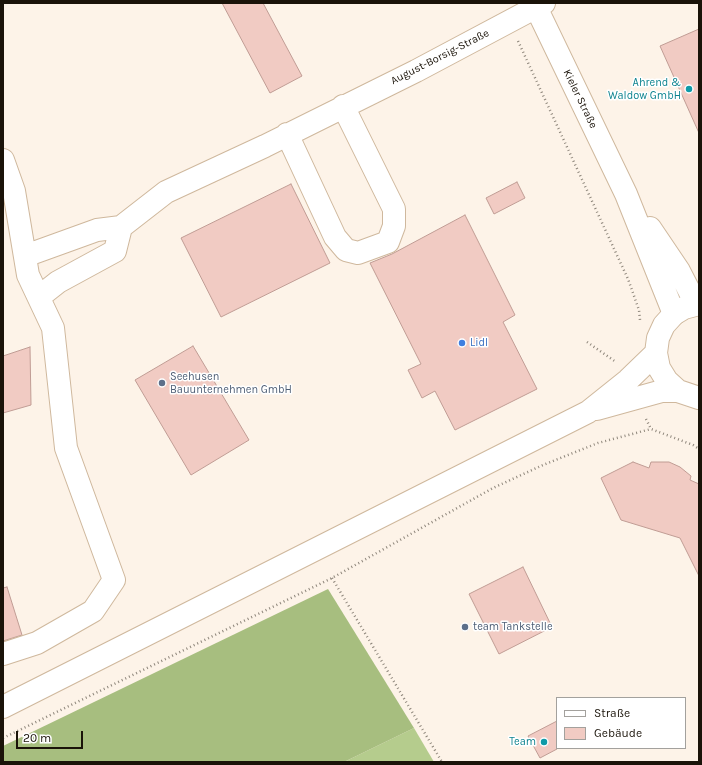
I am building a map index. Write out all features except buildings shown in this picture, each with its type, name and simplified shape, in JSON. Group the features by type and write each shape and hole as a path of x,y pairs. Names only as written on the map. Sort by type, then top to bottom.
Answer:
{"street":[{"name":"August-Borsig-Straße","path":"121,227 166,192 265,146 416,71 538,4"},
{"name":"Kieler Straße","path":"538,4 626,194 674,314"},
{"path":"287,134 335,237 346,250 358,253 388,242 394,226 394,209 343,106"},
{"path":"3,160 14,190 28,275 53,328 66,448 114,580 93,611 37,643 3,654"},
{"name":"Kieler Straße","path":"626,194 679,271 698,304 684,308 674,314 664,325 658,338 656,353 659,368 667,381 678,391 699,398"},
{"path":"25,256 97,230 121,227 115,251 58,282 38,297"},
{"path":"3,707 632,389 656,353"},
{"path":"632,389 678,391"}],"path":[{"path":"509,21 628,279 639,310 641,325"},
{"path":"587,342 610,359 624,366 632,389 651,430"},
{"path":"3,738 332,578 494,488 543,465 598,443 651,430 693,445 699,449"},
{"path":"332,578 442,762"}],"green space":[{"path":"328,589 414,728 344,762 3,762 3,746"},
{"path":"414,728 434,762 344,762"}],"place":[{"name":"Ahrend & Waldow GmbH","path":"689,89"},
{"name":"Lidl","path":"462,343"},
{"name":"Seehusen Bauunternehmen GmbH","path":"162,383"},
{"name":"team Tankstelle","path":"465,627"},
{"name":"Team","path":"544,742"}]}
